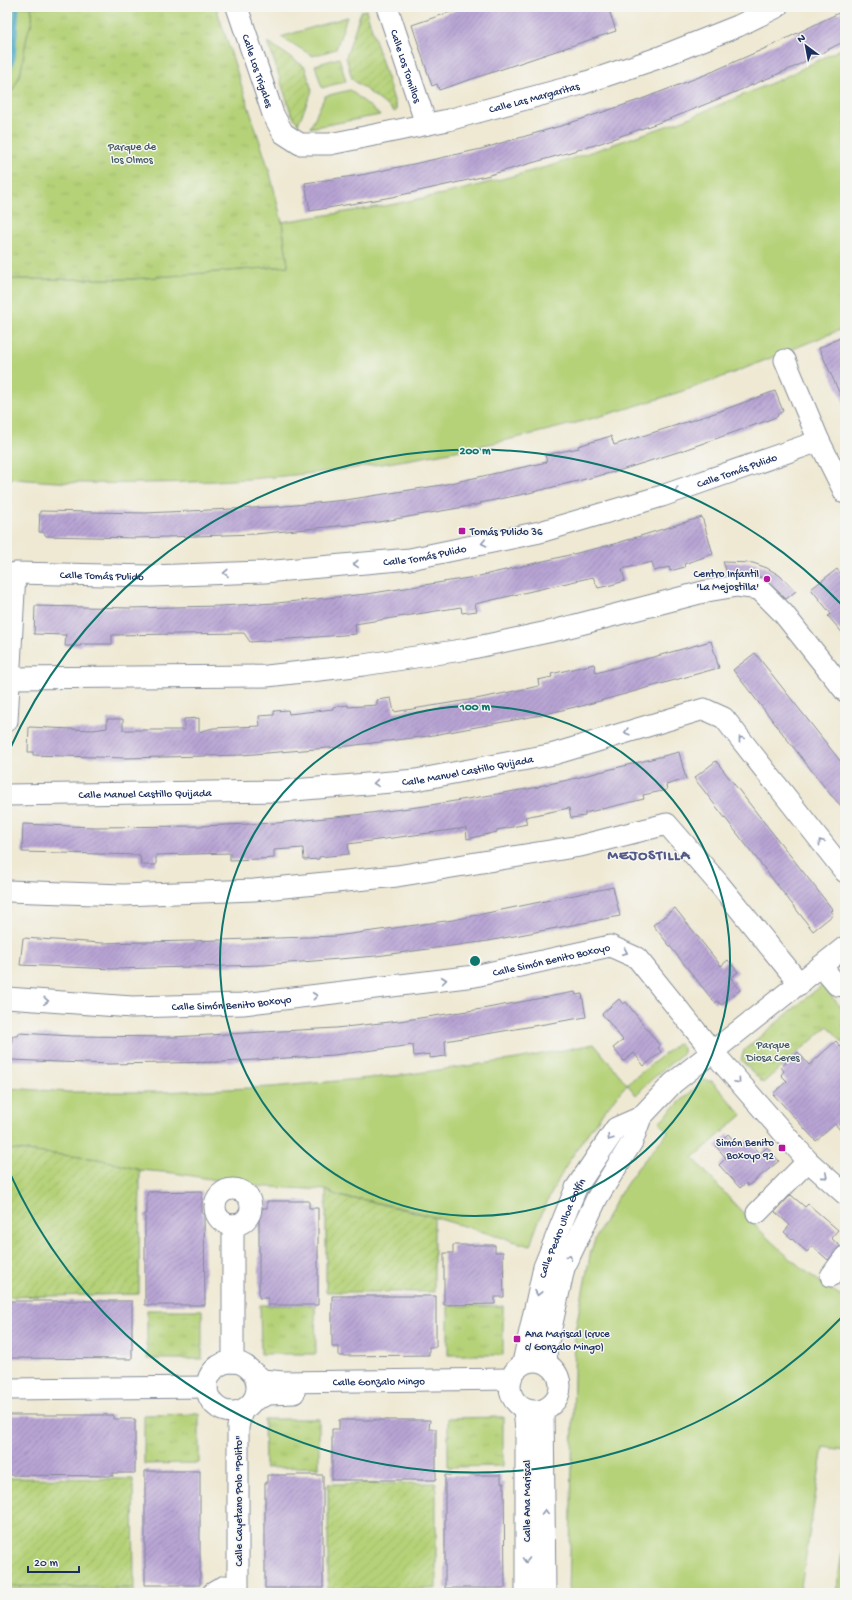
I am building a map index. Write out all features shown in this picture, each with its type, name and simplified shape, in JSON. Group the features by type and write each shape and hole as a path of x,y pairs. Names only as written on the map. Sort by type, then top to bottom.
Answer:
{"street":[{"name":"Calle Los Trigales","path":"237,7 272,114 283,133"},
{"name":"Calle Los Tomillos","path":"387,7 426,124"},
{"name":"Calle Las Margaritas","path":"283,133 300,144 330,144 426,124 578,85 655,59 738,26 777,7"},
{"path":"785,360 819,441 845,493"},
{"name":"Calle Tomás Pulido","path":"9,678 15,572 151,576 264,572 410,559 540,532 662,496 819,441"},
{"path":"7,721 9,678 267,676 363,665 468,649 557,630 707,591 737,586 759,589 783,613 845,691"},
{"name":"Calle Manuel Castillo Quijada","path":"7,795 281,791 416,780 554,754 704,709 724,718 845,872"},
{"path":"7,891 123,895 254,890 397,876 580,846 667,824 720,884 800,984"},
{"name":"Calle Simón Benito Boxoyo","path":"7,998 132,1007 243,1004 475,976 610,946 637,958 712,1051 808,1161 845,1194"},
{"name":"Calle Pedro Ulloa Golfín","path":"523,1363 544,1267 576,1188 616,1128 641,1117 673,1083 845,947"},
{"path":"821,966 837,985 845,986"},
{"name":"Calle Pedro Ulloa Golfín","path":"547,1363 546,1351 564,1268 597,1198 632,1142 641,1117"},
{"path":"757,1213 808,1161"},
{"path":"233,1225 242,1366"},
{"path":"831,1276 845,1257"},
{"path":"535,1360 547,1363 556,1371 560,1382 559,1394 553,1404 534,1410 516,1403 510,1387 515,1370 523,1363 535,1360"},
{"path":"225,1363 242,1366 255,1377 257,1392 241,1407 218,1408 209,1395 209,1379 212,1372 225,1363"},
{"name":"Calle Gonzalo Mingo","path":"242,1366 263,1380 283,1382 510,1387"},
{"path":"7,1389 208,1387"},
{"name":"Calle Gonzalo Mingo","path":"241,1407 269,1394 510,1387"},
{"name":"Calle Cayetano Polo \"Polito\"","path":"225,1591 241,1407"},
{"name":"Calle Ana Mariscal","path":"526,1593 526,1431 534,1410"},
{"name":"Calle Ana Mariscal","path":"534,1410 546,1593"}],"green space":[{"path":"7,7 31,7 32,22 27,37 22,69 13,90 7,98"},
{"name":"Parque de los Olmos","path":"31,7 216,7 270,173 282,222 288,266 133,279 7,279 7,98 13,90 22,69 27,37 32,19"},
{"path":"366,10 397,110 395,112 352,79 346,57 361,11"},
{"path":"347,17 336,49 313,56 281,37"},
{"path":"268,42 305,67 312,91 298,124 291,113"},
{"path":"845,47 845,328 711,381 626,409 558,428 491,444 422,457 353,468 284,476 215,481 93,483 7,478 7,279 133,279 288,266 282,222 390,205 457,191 550,166 681,121 779,80"},
{"path":"339,58 346,81 322,88 315,65"},
{"path":"350,90 380,115 310,128 325,96"},
{"name":"Parque Diosa Ceres","path":"822,985 845,1012 845,1045 828,1026 763,1083 741,1060 744,1050"},
{"path":"678,1043 683,1048 683,1053 636,1095 627,1084"},
{"path":"594,1044 627,1084 597,1121 570,1160 547,1202 530,1246 413,1211 361,1199 338,1196 326,1190 252,1186 174,1173 140,1170 98,1159 7,1149 7,1088 69,1092 164,1092 271,1087 403,1075 517,1059"},
{"path":"704,1080 712,1081 742,1115 693,1158 745,1215 783,1252 802,1269 845,1298 845,1450 823,1447 800,1593 569,1593 575,1331 591,1251 596,1237 617,1198 636,1170 668,1132 659,1122"},
{"path":"7,1149 98,1159 140,1170 139,1294 7,1297"},
{"path":"326,1190 343,1197 361,1199 434,1217 434,1292 326,1292"},
{"path":"260,1305 315,1305 316,1354 261,1354"},
{"path":"448,1306 503,1306 503,1355 448,1355"},
{"path":"147,1310 202,1310 202,1359 147,1359"},
{"path":"199,1414 199,1463 144,1464 144,1415"},
{"path":"503,1417 503,1466 448,1467 448,1418"},
{"path":"264,1419 319,1419 319,1467 265,1468"},
{"path":"7,1478 133,1479 134,1588 7,1586"},
{"path":"436,1483 436,1589 328,1589 328,1484"},
{"path":"845,1532 845,1593 836,1593"},
{"path":"7,1586 134,1588 134,1593 7,1593"}],"building":[{"path":"465,7 608,7 616,31 439,90 437,84 432,86 412,25"},
{"path":"845,10 845,41 792,68 672,118 595,145 486,176 392,197 310,211 305,183 361,175 481,149 564,125 642,99 707,74 775,44"},
{"path":"840,338 845,350 845,405 819,348"},
{"path":"775,391 783,411 777,415 778,416 766,421 681,451 618,471 529,493 480,503 481,504 379,522 255,534 137,538 46,536 43,532 39,532 40,511 145,513 275,507 346,500 442,485 547,462 545,455 579,448 578,446 611,436 614,445 715,413"},
{"path":"702,517 713,554 684,564 685,567 670,571 669,567 654,571 652,562 622,569 625,581 611,585 598,588 593,577 475,604 477,611 462,613 461,607 355,624 356,634 250,642 244,633 112,635 112,644 81,644 81,646 65,646 66,635 34,634 35,606 130,608 220,606 277,603 367,594 475,577 523,566 611,545"},
{"name":"Centro Infantil 'La Mejostilla'","path":"723,562 753,563 767,568 779,575 796,591 786,599 761,577 739,574 728,575"},
{"path":"837,569 845,579 845,636 828,616 831,614 811,589"},
{"path":"711,641 719,668 578,707 579,706 541,715 428,736 340,747 242,755 126,758 33,755 33,752 28,752 29,727 93,730 107,728 107,719 123,719 123,730 184,730 184,719 199,718 199,732 213,728 260,726 259,716 274,715 274,711 288,710 289,714 333,709 333,707 348,705 348,707 377,705 377,700 391,698 394,712 481,698 539,686 538,680 552,677 551,674 594,664 596,673"},
{"path":"755,653 845,767 845,810 830,794 733,670"},
{"path":"679,752 686,779 666,785 667,790 643,795 644,799 585,813 585,816 571,818 569,808 525,817 527,824 497,830 497,832 467,839 466,828 348,844 349,854 319,857 319,859 304,860 303,848 274,850 274,858 259,859 230,860 230,853 156,855 156,865 141,865 140,855 22,852 23,824 93,827 200,826 276,823 355,815 425,806 539,787"},
{"path":"716,761 833,910 830,911 833,915 813,931 694,778"},
{"path":"613,887 620,916 488,941 376,956 264,965 114,969 20,965 23,938 102,943 336,936 453,920"},
{"path":"675,908 721,966 728,960 738,972 731,978 740,990 721,1005 718,1001 715,1003 653,925"},
{"path":"575,992 576,995 582,994 586,1017 445,1041 446,1056 430,1058 430,1054 414,1056 413,1045 334,1055 222,1062 109,1064 11,1060 12,1036 18,1036 19,1033 72,1036 173,1037 336,1028 482,1009"},
{"path":"619,999 623,1004 626,1002 660,1046 658,1048 661,1052 644,1066 634,1053 624,1061 613,1048 623,1040 602,1014"},
{"path":"836,1041 845,1052 845,1136 835,1124 816,1141 773,1094 787,1081 781,1075 784,1071 781,1067 798,1052 809,1065"},
{"path":"728,1134 739,1146 747,1140 760,1154 767,1147 779,1161 748,1186 746,1183 740,1188 719,1165 726,1158 716,1146"},
{"path":"202,1191 202,1214 204,1214 205,1305 145,1305 145,1214 147,1214 147,1192"},
{"path":"791,1195 805,1207 808,1204 838,1230 831,1238 840,1246 828,1260 812,1246 807,1252 784,1232 790,1225 775,1212"},
{"path":"267,1201 309,1201 309,1208 318,1208 318,1305 268,1305 268,1298 259,1298 259,1208 267,1208"},
{"path":"453,1245 495,1245 495,1252 503,1252 504,1297 495,1297 495,1304 444,1305 444,1253 453,1253"},
{"path":"332,1296 436,1296 436,1347 429,1347 429,1355 339,1356 339,1347 332,1347"},
{"path":"7,1301 132,1301 132,1359 7,1358"},
{"path":"7,1415 113,1415 113,1419 135,1419 135,1473 113,1473 113,1476 7,1475"},
{"path":"339,1420 430,1420 429,1429 436,1429 436,1480 332,1480 332,1429 339,1429"},
{"path":"145,1471 200,1471 200,1585 145,1585"},
{"path":"267,1475 323,1475 323,1588 265,1588 265,1483 267,1483"},
{"path":"445,1475 501,1475 501,1483 504,1483 505,1588 445,1588"}],"waterway":[{"path":"7,75 13,58 17,7"}],"place":[{"name":"Tomás Pulido 36","path":"462,531"},
{"name":"Centro Infantil 'La Mejostilla'","path":"767,579"},
{"name":"Simón Benito Boxoyo 92","path":"782,1148"},
{"name":"Ana Mariscal (cruce c/ Gonzalo Mingo)","path":"517,1339"}],"district":[{"name":"MEJOSTILLA","path":"649,854"}]}
